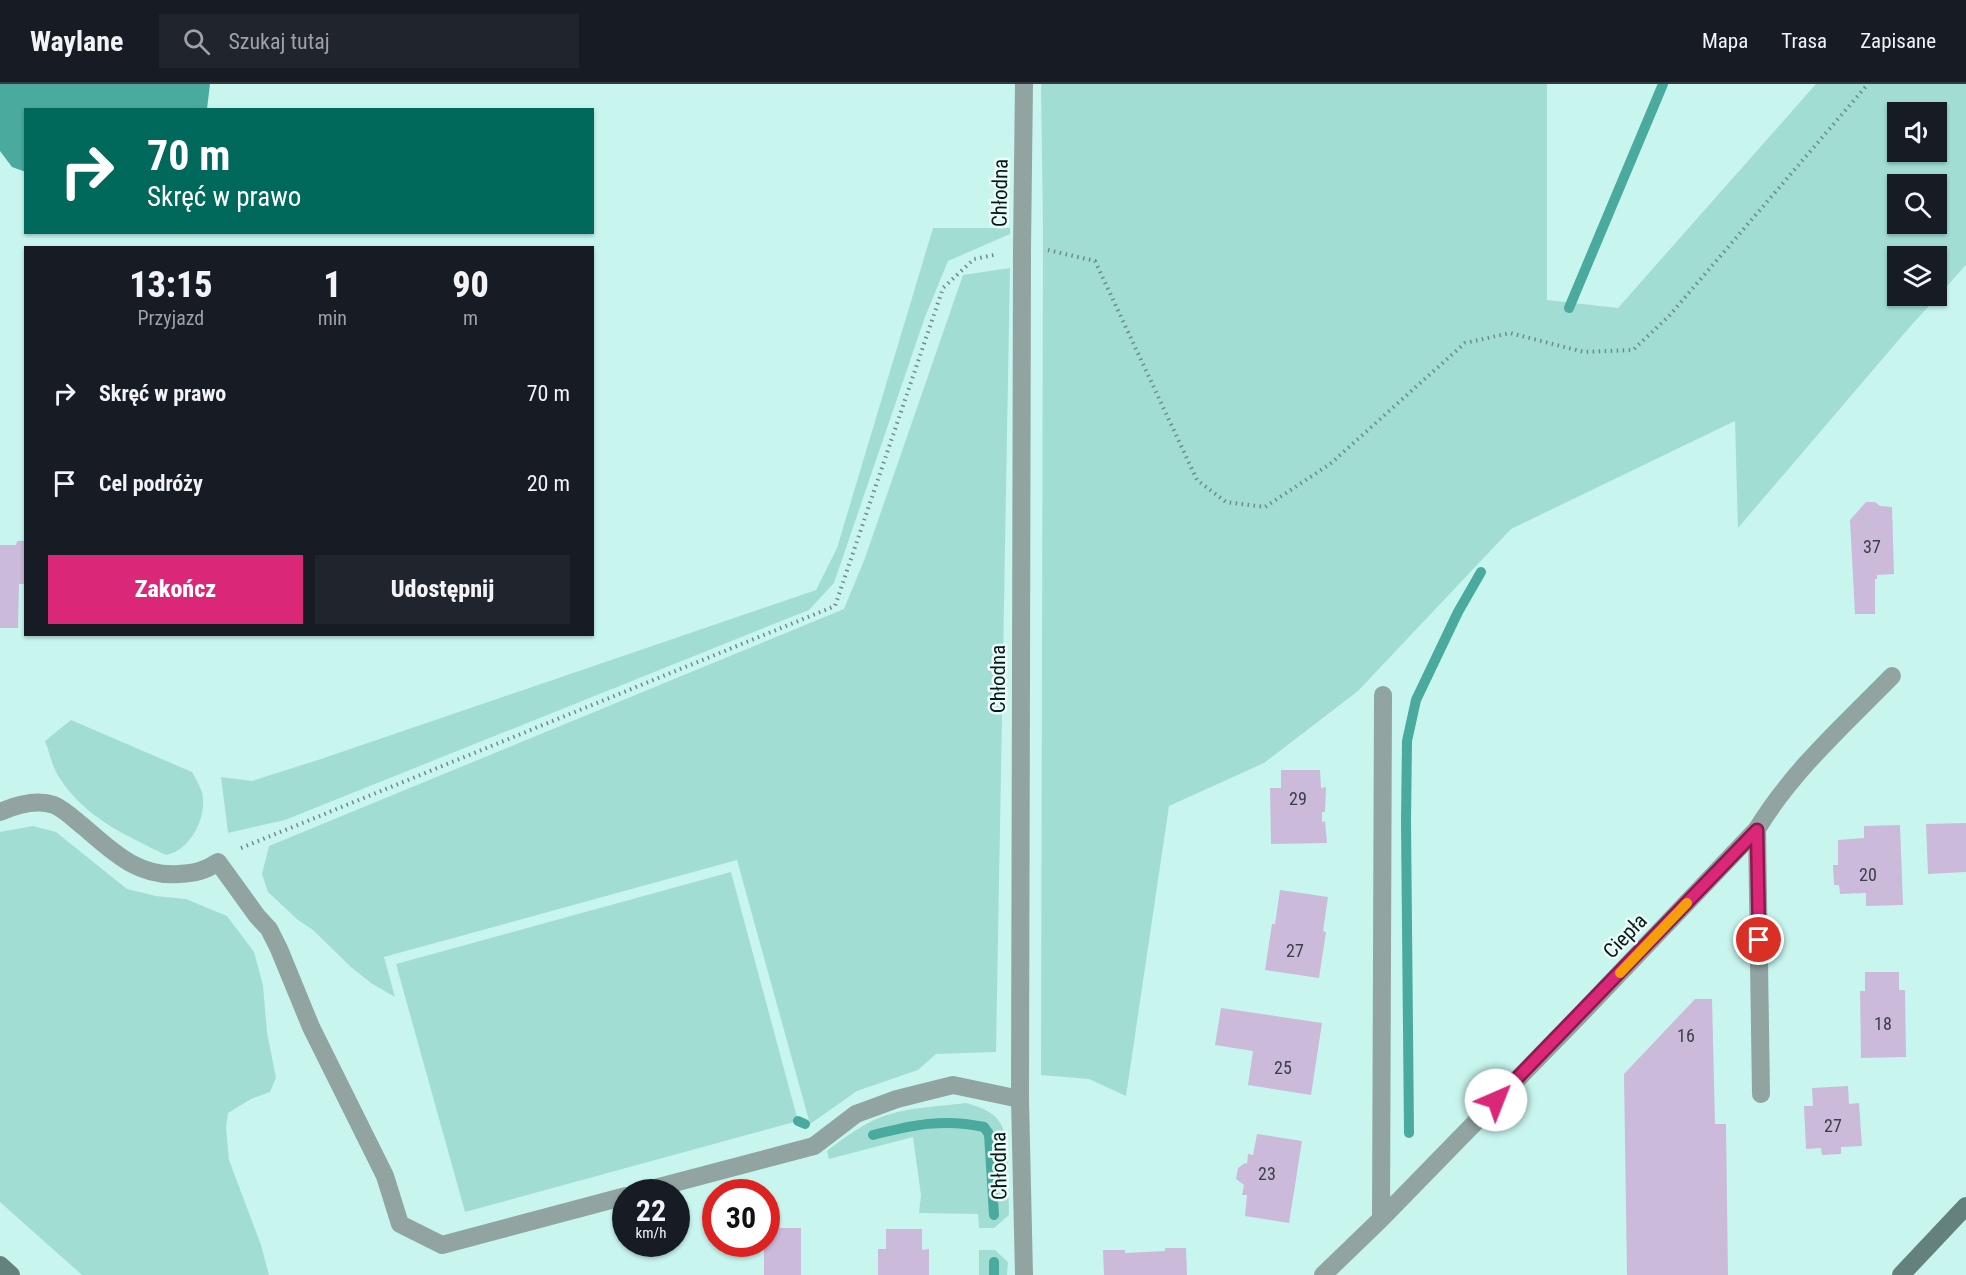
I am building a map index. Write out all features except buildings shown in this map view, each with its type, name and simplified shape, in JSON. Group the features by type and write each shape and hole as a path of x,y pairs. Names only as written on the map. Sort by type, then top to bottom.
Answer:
{"main road":[{"path":"1901,1275 1966,1206"},
{"path":"0,1265 11,1275"}],"street":[{"name":"Chłodna","path":"1024,84 1020,1099 1024,1275"},
{"name":"Ciepła","path":"1323,1275 1571,1024 1757,830 1795,774 1892,676"},
{"path":"1381,1218 1383,695"},
{"path":"0,812 12,806 39,802 55,806 139,869 165,876 205,871 218,862 269,929 311,1027 385,1176 400,1224 442,1245 612,1200"},
{"path":"1757,830 1761,1094"},
{"path":"689,1179 814,1146 855,1114 897,1099 953,1085 1020,1099"}],"path":[{"path":"218,862 235,850 835,606 943,288 974,259 1022,249 1040,249 1095,261 1197,480 1226,502 1265,507 1330,464 1465,343 1510,333 1584,352 1633,350 1669,316 1868,84"}],"shaded area":[{"path":"0,84 210,84 207,108 24,108 24,171 12,167 0,151"},
{"path":"1041,84 1547,84 1547,300 1618,308 1816,84 1966,84 1966,265 1947,286 1947,246 1887,246 1887,306 1929,306 1738,528 1735,421 1511,529 1358,691 1264,763 1169,806 1126,1096 1089,1079 1041,1075 1043,228"},
{"path":"933,228 1010,228 1010,234 948,261 925,317 834,583 809,610 285,820 228,833 221,777 252,781 816,590 837,548"},
{"path":"1010,268 996,1052 936,1054 918,1070 857,1091 810,1124 737,860 384,957 395,997 371,983 352,968 313,930 298,920 268,892 262,874 269,846 844,609 865,558 963,275"},
{"path":"71,720 192,772 202,792 203,808 194,834 182,848 166,855 151,848 108,825 82,805 71,793 56,772 45,741"},
{"path":"33,826 56,832 127,889 156,896 186,899 227,916 254,952 263,985 267,1032 276,1078 270,1092 251,1099 228,1113 226,1128 229,1160 261,1245 269,1275 82,1275 0,1202 0,832"},
{"path":"731,872 798,1121 465,1212 396,964"},
{"path":"966,1103 979,1107 997,1118 1005,1134 1008,1154 1009,1215 994,1228 979,1228 978,1214 919,1213 921,1195 913,1137 829,1159 827,1151 855,1130 874,1120 908,1110"},
{"path":"979,1250 995,1250 1008,1262 1007,1275 979,1275"}],"waterway":[{"path":"1569,308 1663,84"},
{"path":"1409,1133 1407,741 1416,700 1458,612 1481,572"},
{"path":"798,1121 805,1124"},
{"path":"873,1135 928,1124 955,1123 984,1127 989,1134 994,1215"},
{"path":"994,1262 994,1275"}],"slow traffic":[{"path":"1620,973 1687,903"}],"route":[{"path":"1496,1100 1757,830 1759,940"}]}
